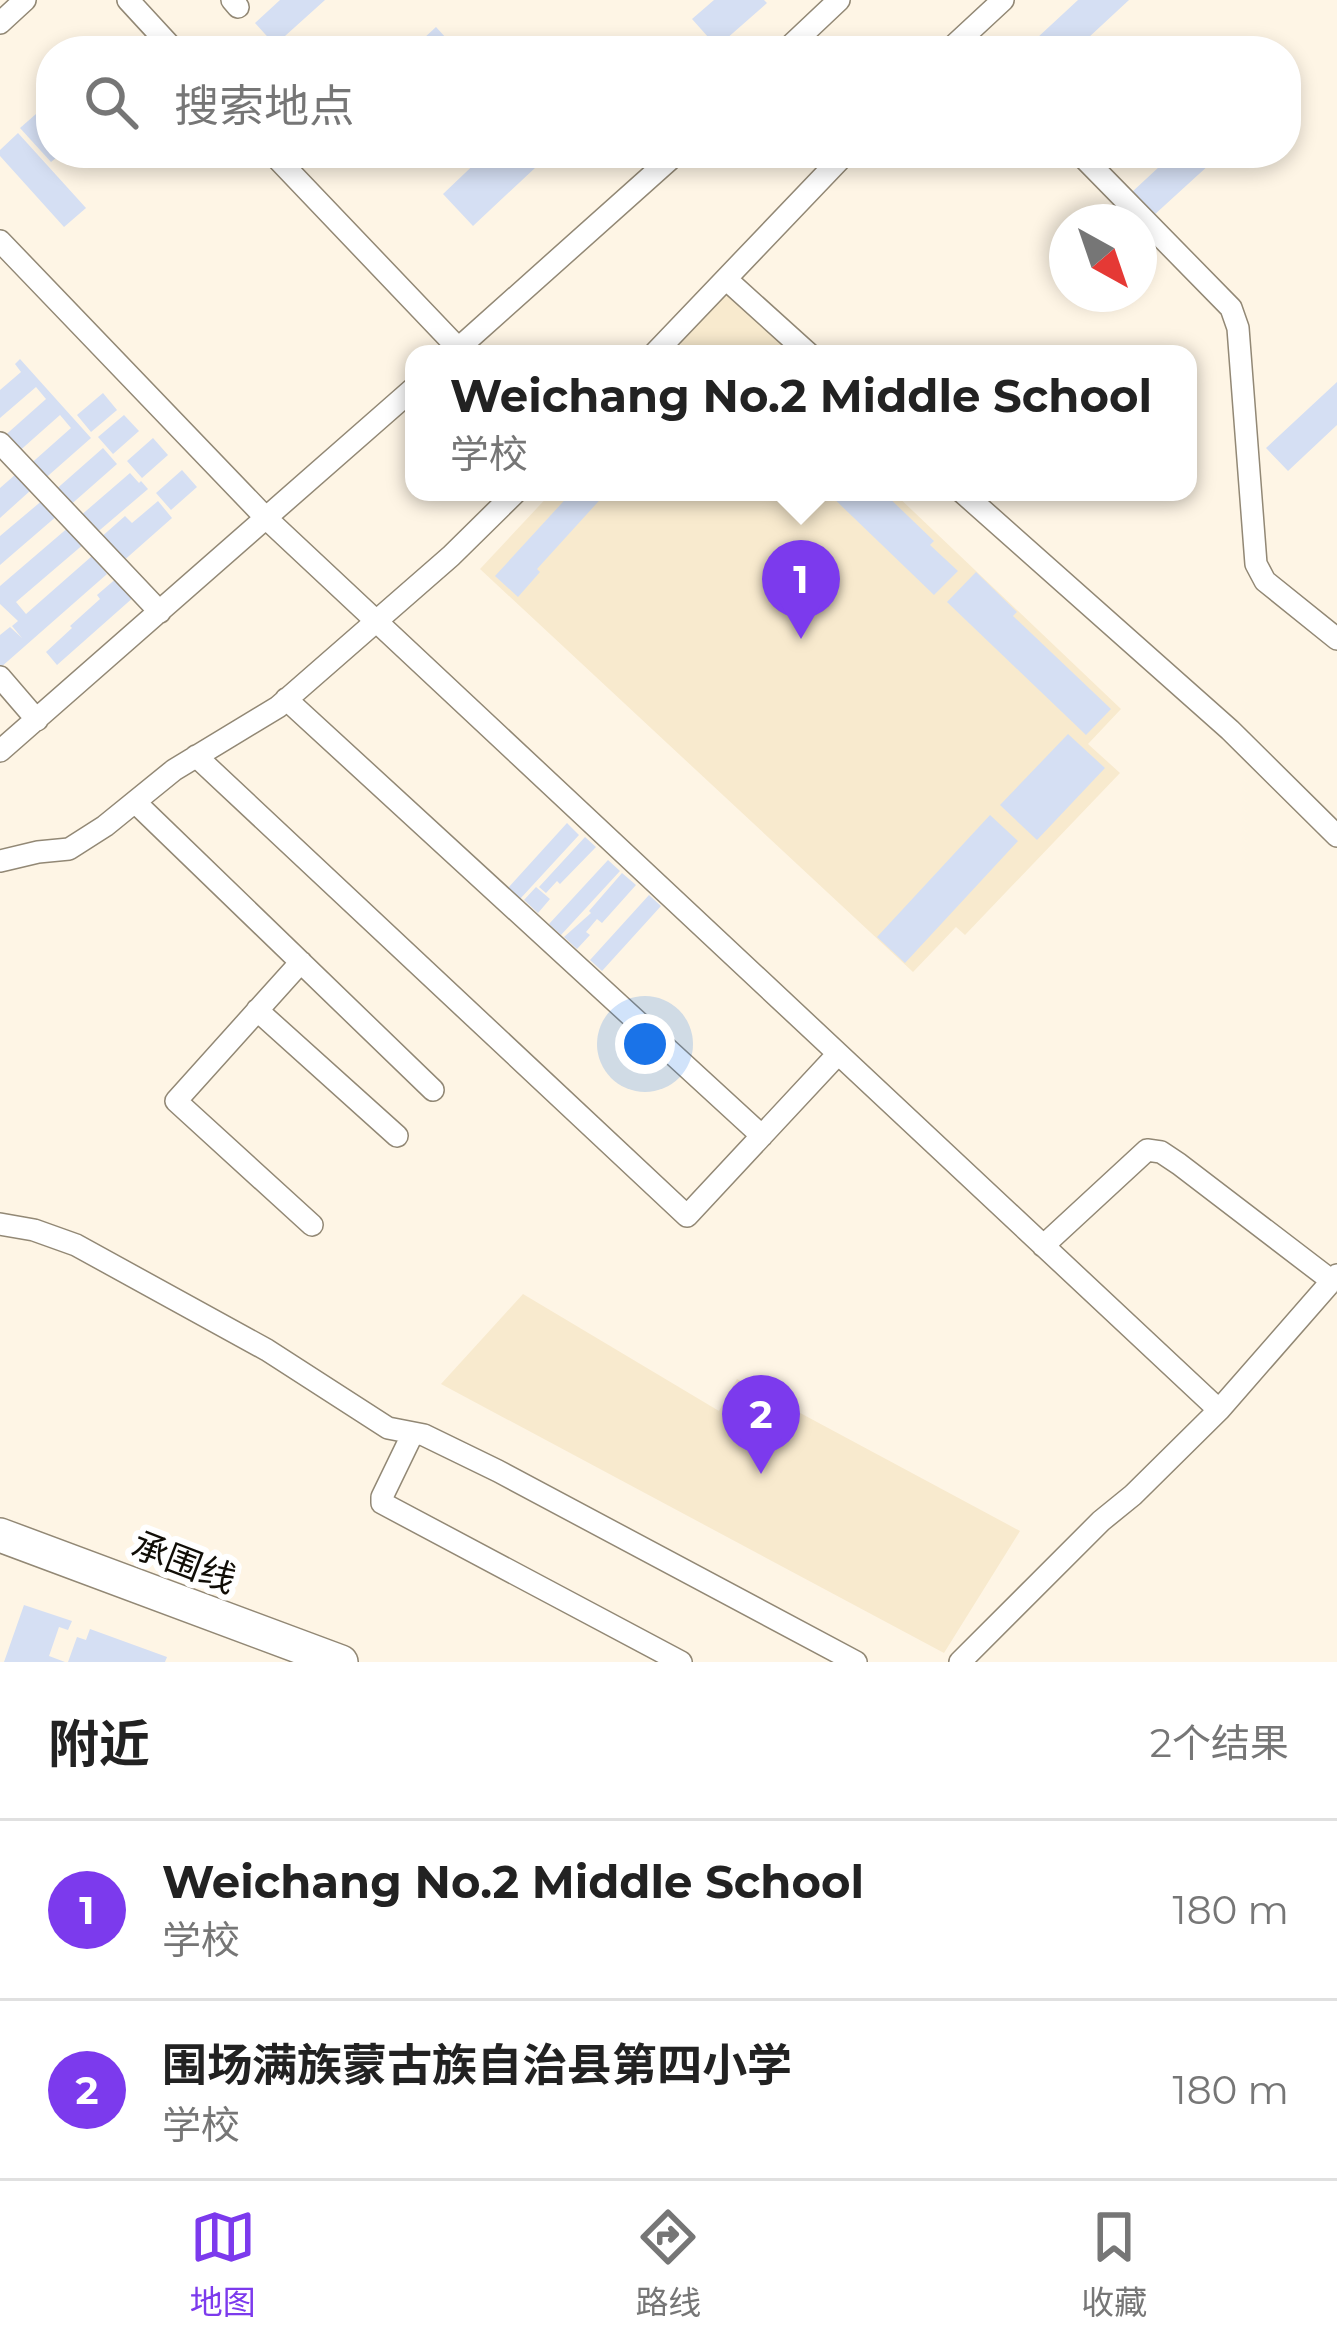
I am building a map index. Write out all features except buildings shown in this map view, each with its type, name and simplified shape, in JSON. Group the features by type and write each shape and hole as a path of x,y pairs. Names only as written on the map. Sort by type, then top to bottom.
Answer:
{"highway":[{"name":"承围线","path":"0,1534 340,1662"}],"street":[{"path":"0,22 25,0"},
{"path":"128,0 161,36"},
{"path":"801,36 839,0"},
{"path":"972,36 1003,0"},
{"path":"286,168 449,345"},
{"path":"462,345 660,168"},
{"path":"663,345 824,168"},
{"path":"1094,168 1231,308 1238,328 1256,564 1264,581 1337,639"},
{"path":"0,241 266,518 1219,1410"},
{"path":"726,279 799,345"},
{"path":"0,752 405,396"},
{"path":"0,443 160,612"},
{"path":"0,861 69,849 174,770 286,699 451,556 507,501"},
{"path":"972,501 1230,730 1337,836"},
{"path":"0,677 37,720"},
{"path":"286,699 762,1136"},
{"path":"196,756 687,1216 837,1055"},
{"path":"135,802 433,1090"},
{"path":"301,962 176,1101 312,1225"},
{"path":"257,1010 397,1136"},
{"path":"960,1662 1219,1410 1336,1277 1180,1164 1162,1152 1147,1150 1043,1246"},
{"path":"0,1224 76,1244 267,1350 388,1428 424,1435 498,1471 856,1662"},
{"path":"413,1433 382,1503 681,1662"}],"shaded area":[{"path":"725,291 785,345 680,345"},
{"path":"544,501 902,501 1121,709 1088,744 1120,773 965,935 956,927 913,972 480,569"},
{"path":"523,1294 719,1411 737,1379 1020,1531 944,1653 441,1384"}],"place":[{"name":"Weichang No.2 Middle School","path":"801,639"},
{"name":"围场满族蒙古族自治县第四小学","path":"761,1474"}]}
